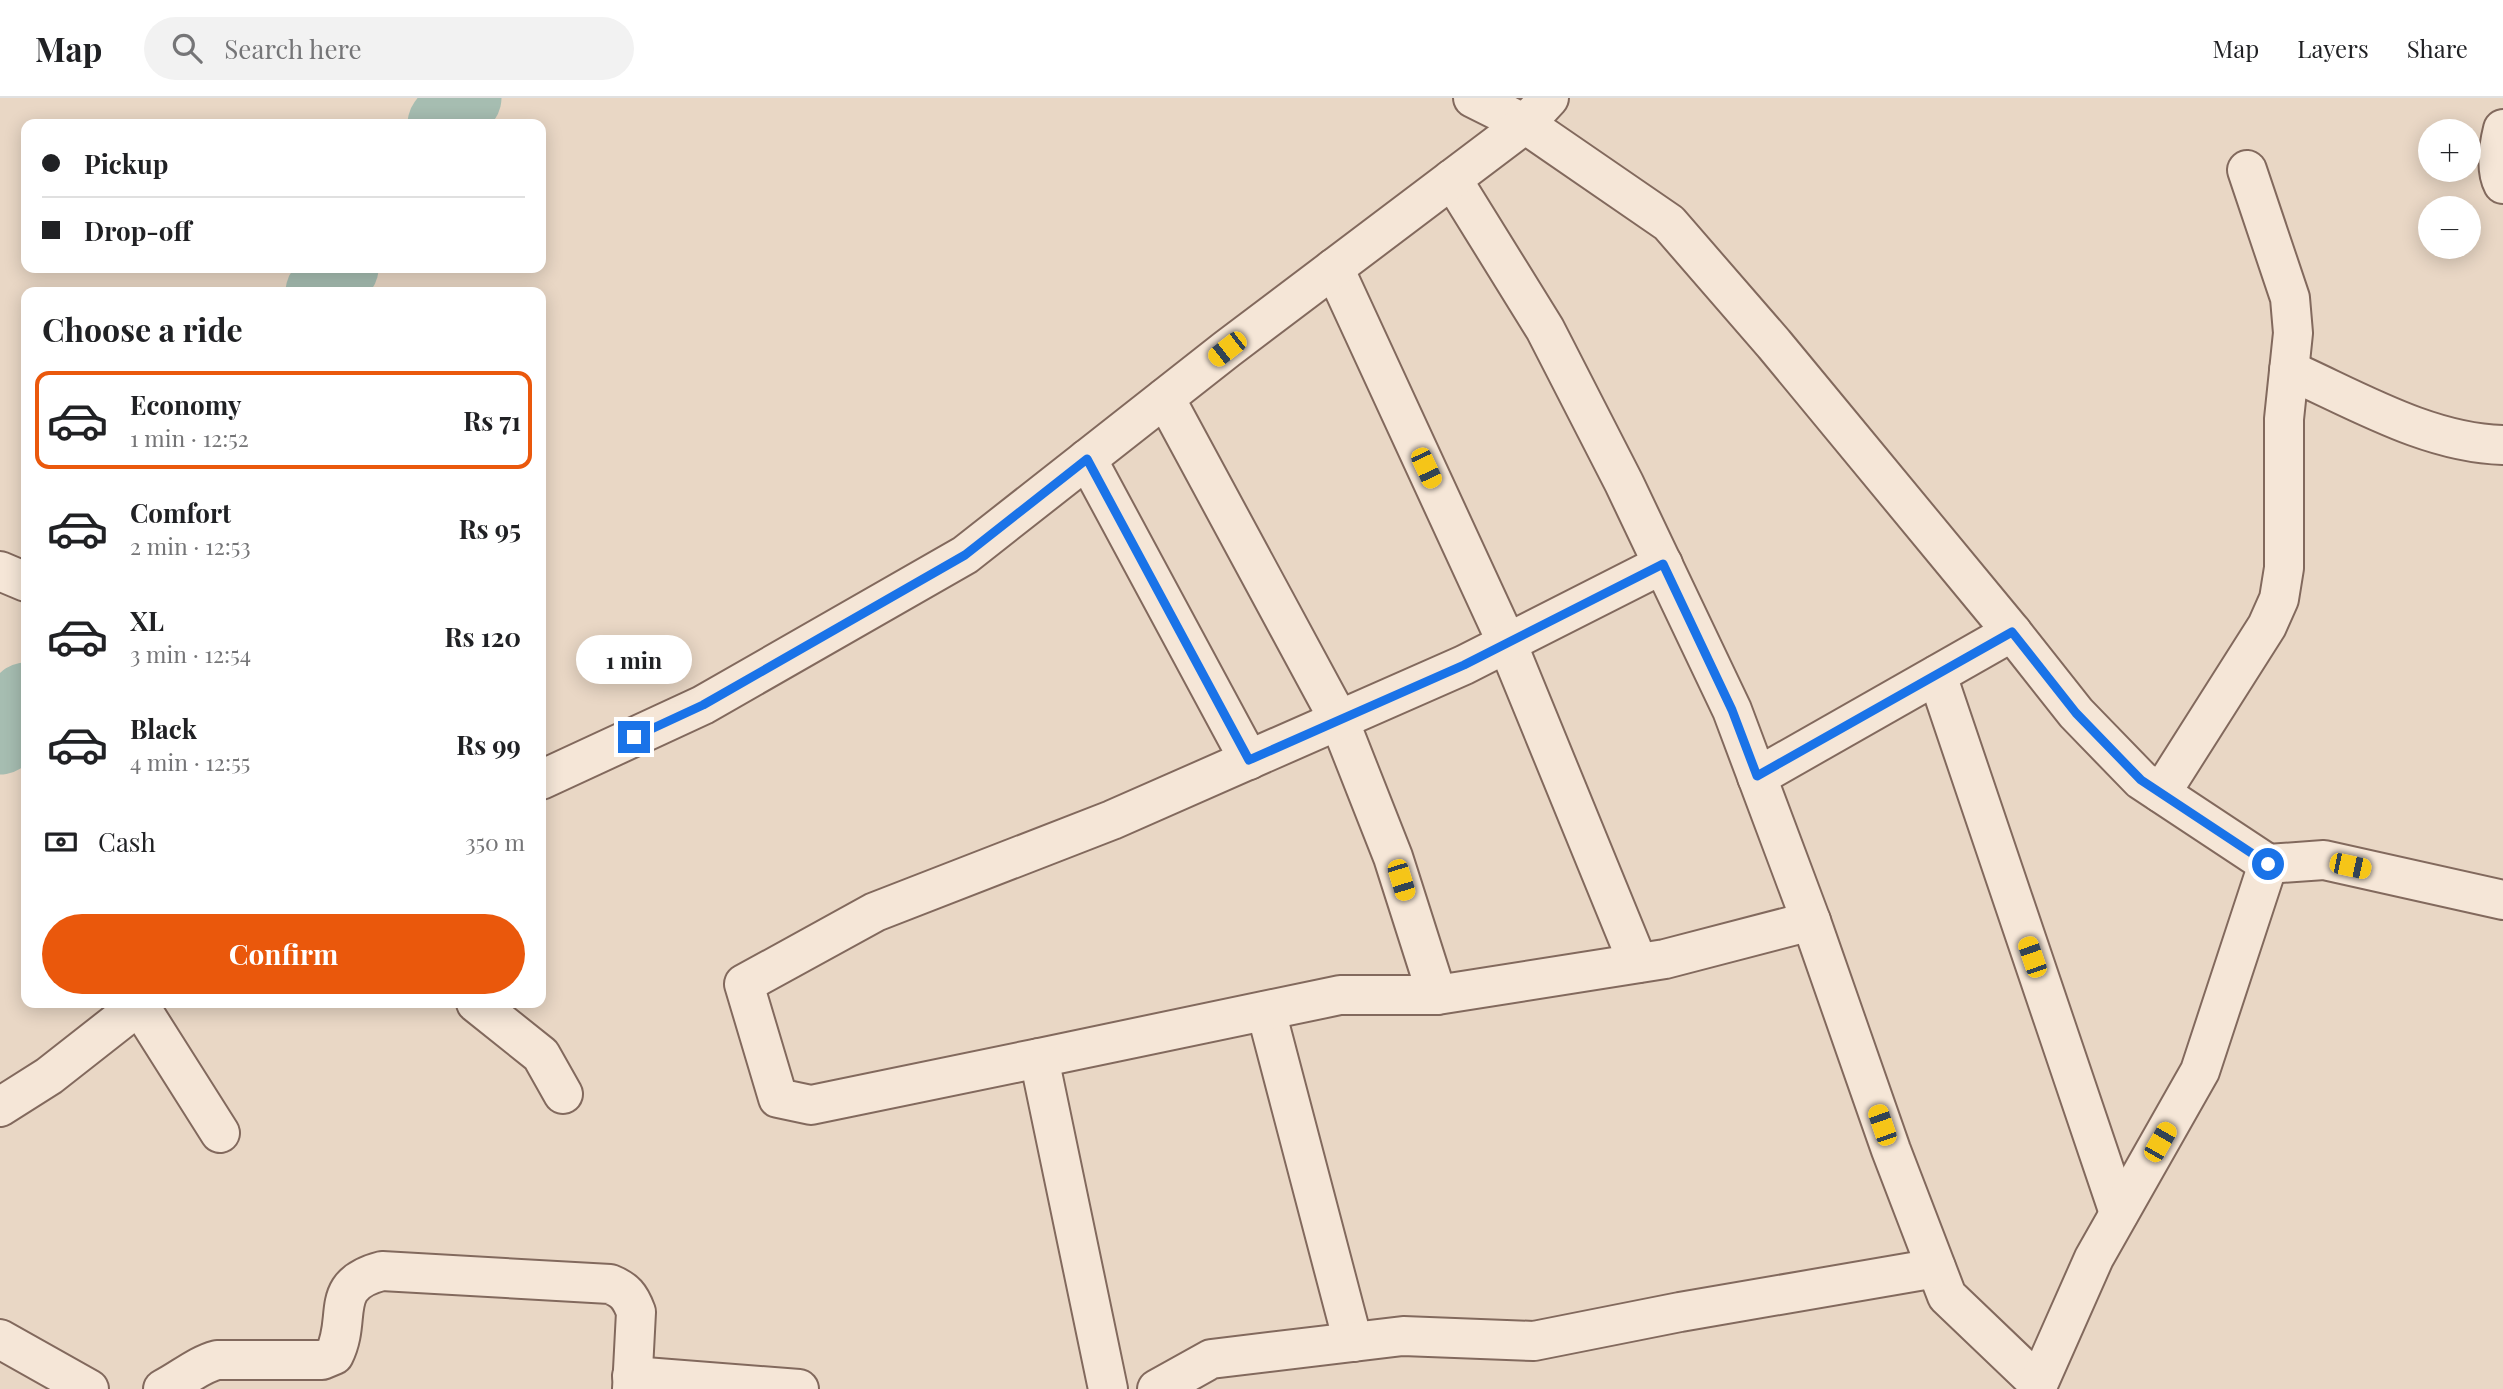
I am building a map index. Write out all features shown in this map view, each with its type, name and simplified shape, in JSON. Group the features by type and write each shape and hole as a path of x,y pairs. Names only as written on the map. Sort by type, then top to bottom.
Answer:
{"street":[{"path":"1473,98 1537,111 1669,223 1773,344 2076,713 2141,780 2268,864 2324,860 2503,900"},
{"path":"546,778 703,705 965,555 1537,111"},
{"path":"2503,129 2499,154 2500,178 2503,184"},
{"path":"2161,793 2267,626 2279,599 2284,568 2284,419 2293,333 2290,298 2247,170"},
{"path":"1452,179 1545,328 1625,483 1732,710 1811,921 1891,1150 1947,1296 2037,1386 2094,1258 2200,1071 2268,864"},
{"path":"1334,268 1507,643 1638,963"},
{"path":"2289,370 2401,421 2435,433 2486,444 2503,444"},
{"path":"1165,398 1339,720 1393,857 1437,995"},
{"path":"1087,459 1249,760"},
{"path":"1663,564 1464,665 1249,760 1112,820 875,912 744,984 778,1098 811,1105 1340,995 1437,995 1665,959 1811,921"},
{"path":"0,571 21,580"},
{"path":"1757,776 2012,632"},
{"path":"1937,675 2119,1213"},
{"path":"0,1107 49,1076 136,1008"},
{"path":"143,1008 220,1133"},
{"path":"483,1008 541,1055 564,1094"},
{"path":"1266,1011 1353,1342"},
{"path":"1039,1058 1108,1389"},
{"path":"1157,1389 1211,1359 1403,1336 1534,1341 1680,1312 1936,1268"},
{"path":"163,1389 185,1378 205,1363 217,1360 322,1360 334,1356 340,1342 344,1304 349,1287 366,1275 383,1271 610,1284 624,1290 632,1300 636,1312 632,1382 800,1389"},
{"path":"0,1339 89,1389"}],"waterway":[{"path":"449,119 464,98"},
{"path":"327,287 337,273"},
{"path":"0,737 21,707"}],"route":[{"path":"634,737 703,705 965,555 1087,459 1249,760 1464,665 1663,564 1732,710 1757,776 2012,632 2076,713 2141,780 2268,864"}]}
